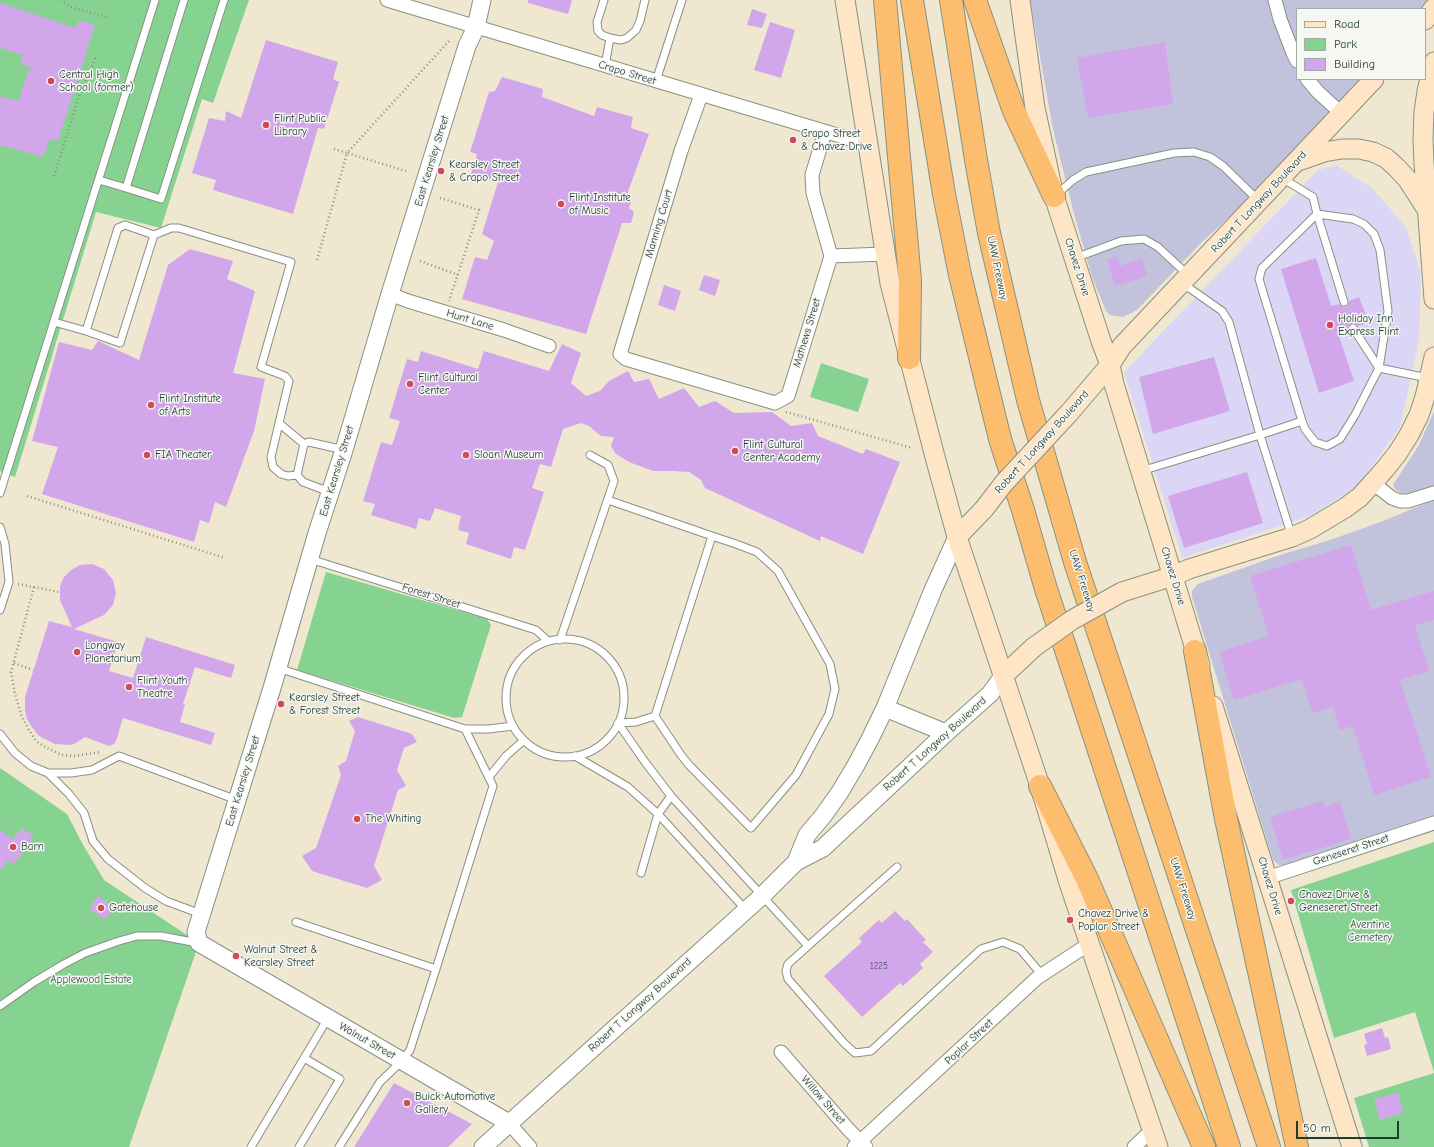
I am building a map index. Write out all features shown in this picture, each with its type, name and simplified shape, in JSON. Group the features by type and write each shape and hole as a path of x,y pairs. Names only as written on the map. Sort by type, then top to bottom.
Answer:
{"highway":[{"path":"885,0 910,280 909,358"},
{"path":"912,0 944,194 960,275 1000,439 1049,597 1229,1147"},
{"name":"UAW Freeway","path":"952,0 976,160 989,233 1028,400 1075,562 1269,1147"},
{"path":"975,0 1014,111 1054,196"},
{"path":"1195,651 1226,819 1297,1147"},
{"path":"1040,786 1087,879 1204,1147"}],"main road":[{"path":"845,0 890,283 931,443 957,537 1040,786 1089,944 1155,1139"},
{"name":"Chavez Drive","path":"1020,0 1035,108 1054,196 1110,366 1195,651 1352,1147"},
{"path":"1426,19 1434,8"},
{"path":"1434,62 1424,112 1424,163 1434,300"},
{"name":"Robert T Longway Boulevard","path":"957,537 984,509 1004,483 1110,366 1122,346 1373,80"},
{"path":"1297,162 1324,152 1342,149 1359,148 1373,152 1386,158 1397,168 1408,180 1427,209"},
{"name":"Robert T Longway Boulevard","path":"1003,676 1034,647 1072,620 1122,592 1173,576 1189,569 1292,537 1329,519 1360,497 1397,454 1408,435 1421,409 1430,379 1434,357"}],"street":[{"name":"Crapo Street","path":"387,0 867,144"},
{"name":"East Kearsley Street","path":"198,943 196,932 201,914 344,450 390,294 467,46 476,27 482,0"},
{"path":"1275,0 1280,19 1296,59"},
{"path":"1308,80 1318,92 1342,114"},
{"name":"Manning Court","path":"701,95 682,151 620,354 626,359 780,407"},
{"path":"825,132 812,175 813,193 831,256 885,254"},
{"name":"Mathews Street","path":"780,407 788,396 831,256"},
{"name":"Hunt Lane","path":"390,294 408,301 504,330 549,346"},
{"path":"1373,483 1392,498 1400,501 1408,501 1434,493"},
{"name":"Robert T Longway Boulevard","path":"796,862 807,836 823,816 856,765 885,708 933,590 957,537"},
{"name":"Robert T Longway Boulevard","path":"483,1147 763,895 796,862 823,848 946,732 990,694 1003,676"},
{"path":"885,708 946,732"},
{"name":"Geneseret Street","path":"1267,878 1434,823"},
{"name":"Walnut Street","path":"198,943 509,1124 530,1147"},
{"name":"Poplar Street","path":"860,1145 1037,978 1089,944"},
{"name":"Willow Street","path":"781,1052 848,1129 860,1145"},
{"path":"1134,1147 1155,1139"}],"lane":[{"path":"0,493 155,0"},
{"path":"126,188 184,0"},
{"path":"99,180 161,199 224,0"},
{"path":"604,0 597,22 598,31 602,35 621,40 632,35 636,30 646,0"},
{"path":"656,81 682,0"},
{"path":"604,66 610,38"},
{"path":"1054,196 1073,180 1086,172 1174,153 1194,152 1210,157 1223,166 1259,201"},
{"path":"1282,178 1313,197 1344,302"},
{"path":"1317,214 1353,219 1364,224 1374,234 1380,250 1388,311 1380,368 1355,415 1340,439 1327,446 1315,442 1305,429 1259,279 1262,268 1317,214"},
{"path":"86,331 118,228 125,226 154,235 171,228 179,228 291,262 261,367 285,376 289,381 271,457 273,467 281,474 288,476 297,475"},
{"path":"54,322 120,343 154,235"},
{"path":"1074,258 1121,241 1144,239 1158,247 1186,279 1222,311 1229,322 1260,434 1292,537"},
{"path":"1353,328 1380,368 1430,379"},
{"path":"1141,472 1302,421"},
{"path":"280,424 304,444"},
{"path":"304,444 309,442 344,450"},
{"path":"297,475 304,444"},
{"path":"560,640 614,481 608,465 590,455"},
{"path":"297,475 303,482 330,492"},
{"path":"608,500 757,552 778,570 830,664 835,689 829,714 796,775 751,828 689,765 655,716"},
{"path":"0,526 5,544 9,582 0,610"},
{"path":"655,716 712,536"},
{"name":"Forest Street","path":"310,558 536,630 548,641"},
{"path":"567,639 586,643 603,653 616,668 623,685 624,705 618,724 608,739 593,750 575,756 556,756 539,751 524,740 512,726 507,709 506,692 510,675 520,660 532,649 548,641 560,640 567,639"},
{"path":"277,668 465,729 489,729 512,726"},
{"path":"618,724 636,722 655,716"},
{"path":"618,724 671,796 808,946"},
{"path":"339,1147 380,1082 402,1061 410,1050 492,786 465,729"},
{"path":"0,734 15,753 31,766 48,773 71,773 92,770 119,756 237,800"},
{"path":"489,778 506,756 524,740"},
{"path":"575,756 628,787 658,814 746,910"},
{"path":"48,773 84,813 93,841 108,859 145,888 166,901 201,914"},
{"path":"641,873 658,814 671,796"},
{"path":"897,867 788,964 786,971 788,979 855,1053 871,1051 981,949 1003,942 1020,949 1042,975"},
{"path":"296,922 436,969"},
{"path":"0,1006 34,982 64,964 85,953 119,941 138,936 161,936 198,943"},
{"path":"251,1147 328,1018"},
{"path":"299,1147 340,1078 304,1058"}],"path":[{"path":"61,0 71,7 109,18"},
{"path":"317,260 347,153 449,41"},
{"path":"54,176 78,99 96,57"},
{"path":"334,149 410,172"},
{"path":"440,198 479,210 448,303"},
{"path":"420,261 458,275"},
{"path":"780,407 912,448"},
{"path":"27,496 225,558"},
{"path":"9,582 59,592"},
{"path":"34,587 12,672 15,694 22,717 36,741 62,755 74,756 101,752"},
{"path":"14,663 33,670"}],"shaded area":[{"path":"1030,0 1430,0 1425,8 1296,8 1296,80 1363,80 1273,176 1201,243 1137,310 1123,317 1110,315 1106,311 1092,277 1073,210 1053,129"},
{"path":"1336,165 1372,188 1406,227 1421,273 1419,341 1400,427 1357,487 1310,516 1182,558 1124,372 1318,170"},
{"path":"1434,411 1434,494 1432,487 1407,494 1401,493 1396,490 1393,485 1419,445"},
{"path":"1434,500 1434,816 1284,866 1279,865 1273,860 1192,597 1192,591 1198,584 1277,556 1333,539 1383,521"}],"green space":[{"path":"0,0 249,0 213,103 202,99 161,228 96,212 15,477 0,471"},
{"path":"821,363 869,379 858,412 810,397"},
{"path":"326,572 487,619 491,625 462,717 454,718 297,670"},
{"name":"Applewood Estate","path":"0,768 67,814 104,880 199,943 129,1147 0,1147"},
{"name":"Aventine Cemetery","path":"1434,842 1434,1072 1415,1012 1334,1038 1291,890"},
{"path":"1434,1073 1434,1147 1369,1147 1354,1098"}],"building":[{"path":"528,0 572,0 568,14 528,3"},
{"name":"Central High School (former)","path":"0,3 76,28 79,20 95,25 58,141 50,139 43,157 0,145 0,96 18,101 30,67 20,64 23,55 0,48"},
{"path":"752,9 767,14 762,28 747,25"},
{"path":"770,22 795,30 781,78 754,70"},
{"name":"Flint Public Library","path":"266,40 338,62 333,79 339,82 324,129 318,128 293,214 213,190 216,180 192,173 209,118 225,121 226,111 241,118"},
{"path":"1165,42 1173,104 1088,118 1077,58"},
{"name":"Flint Institute of Music","path":"502,77 543,89 542,97 594,116 597,107 633,117 631,128 649,134 626,197 632,199 629,208 634,212 631,223 622,223 586,334 462,299 475,257 487,260 494,241 482,234 498,182 471,174 477,154 470,152 489,92 495,91"},
{"name":"Flint Institute of Arts","path":"190,249 233,261 227,279 255,291 233,373 265,379 254,431 226,507 215,502 209,523 200,520 194,542 42,494 58,447 32,441 59,342 92,350 98,341 139,360 168,265"},
{"path":"1117,256 1120,266 1142,259 1147,276 1115,286 1107,260"},
{"name":"Holiday Inn Express Flint","path":"1316,258 1331,306 1339,304 1346,307 1349,301 1359,297 1369,323 1358,326 1355,323 1351,324 1348,326 1348,330 1338,333 1354,381 1319,393 1281,269"},
{"path":"704,275 720,280 715,296 699,290"},
{"path":"664,285 681,291 675,311 658,305"},
{"path":"562,344 581,353 571,383 586,396 600,391 609,381 628,371 634,382 649,379 659,399 684,388 699,407 715,401 734,413 772,412 791,426 812,423 818,436 863,454 866,449 900,462 863,554 821,536 820,541 705,488 701,480 689,472 653,471 629,462 616,454 611,446 614,437 601,436 589,426 581,423 563,429 551,467 540,464 532,488 544,492 525,550 514,547 511,559 466,544 469,533 458,530 461,516 435,508 430,521 419,518 416,529 371,515 375,504 363,501 381,442 392,445 400,421 389,418 407,359 418,362 421,351 478,369 484,351 549,371"},
{"path":"1214,357 1230,411 1153,434 1139,377"},
{"path":"1247,472 1263,523 1184,548 1168,496"},
{"path":"1351,545 1371,610 1434,591 1434,620 1415,625 1429,671 1400,680 1431,777 1374,795 1353,726 1340,730 1333,707 1312,713 1302,679 1234,700 1219,652 1269,636 1250,576"},
{"path":"92,564 104,569 113,580 116,593 113,605 104,615 74,629 118,642 109,671 133,678 146,637 235,665 231,678 195,667 183,704 185,704 180,722 215,733 211,745 123,718 116,741 114,744 109,746 85,737 74,744 55,744 39,736 31,726 27,719 25,710 25,697 49,621 72,627 60,600 60,586 64,577 71,570 80,565"},
{"name":"The Whiting","path":"358,717 412,734 417,742 404,748 397,770 406,786 398,790 374,866 382,880 367,888 312,871 302,856 316,848 341,775 338,766 346,761 355,731 349,721"},
{"path":"1323,801 1325,807 1340,802 1351,839 1283,860 1270,817"},
{"name":"Barn","path":"22,828 34,836 14,864 8,860 0,871 0,830 13,839"},
{"name":"Gatehouse","path":"98,896 114,907 105,920 89,909"},
{"path":"895,911 905,921 907,919 926,940 923,942 933,952 920,964 923,968 903,986 900,983 862,1017 824,976 862,942 859,938 879,920 882,923"},
{"path":"1382,1028 1385,1038 1388,1037 1391,1049 1367,1056 1364,1045 1367,1044 1364,1034"},
{"name":"Buick Automotive Gallery","path":"394,1083 472,1124 448,1147 354,1147"},
{"path":"1398,1093 1403,1113 1380,1120 1374,1099"}],"place":[{"name":"Central High School (former)","path":"51,81"},
{"name":"Flint Public Library","path":"266,125"},
{"name":"Crapo Street & Chavez Drive","path":"793,140"},
{"name":"Kearsley Street & Crapo Street","path":"441,171"},
{"name":"Flint Institute of Music","path":"561,204"},
{"name":"Holiday Inn Express Flint","path":"1330,325"},
{"name":"Flint Cultural Center","path":"410,384"},
{"name":"Flint Institute of Arts","path":"151,405"},
{"name":"Flint Cultural Center Academy","path":"735,451"},
{"name":"FIA Theater","path":"147,455"},
{"name":"Sloan Museum","path":"466,455"},
{"name":"Longway Planetarium","path":"77,652"},
{"name":"Flint Youth Theatre","path":"129,687"},
{"name":"Kearsley Street & Forest Street","path":"281,704"},
{"name":"The Whiting","path":"357,819"},
{"name":"Barn","path":"13,847"},
{"name":"Chavez Drive & Geneseret Street","path":"1291,901"},
{"name":"Gatehouse","path":"101,908"},
{"name":"Chavez Drive & Poplar Street","path":"1070,920"},
{"name":"Walnut Street & Kearsley Street","path":"236,956"},
{"name":"Buick Automotive Gallery","path":"407,1103"}]}
